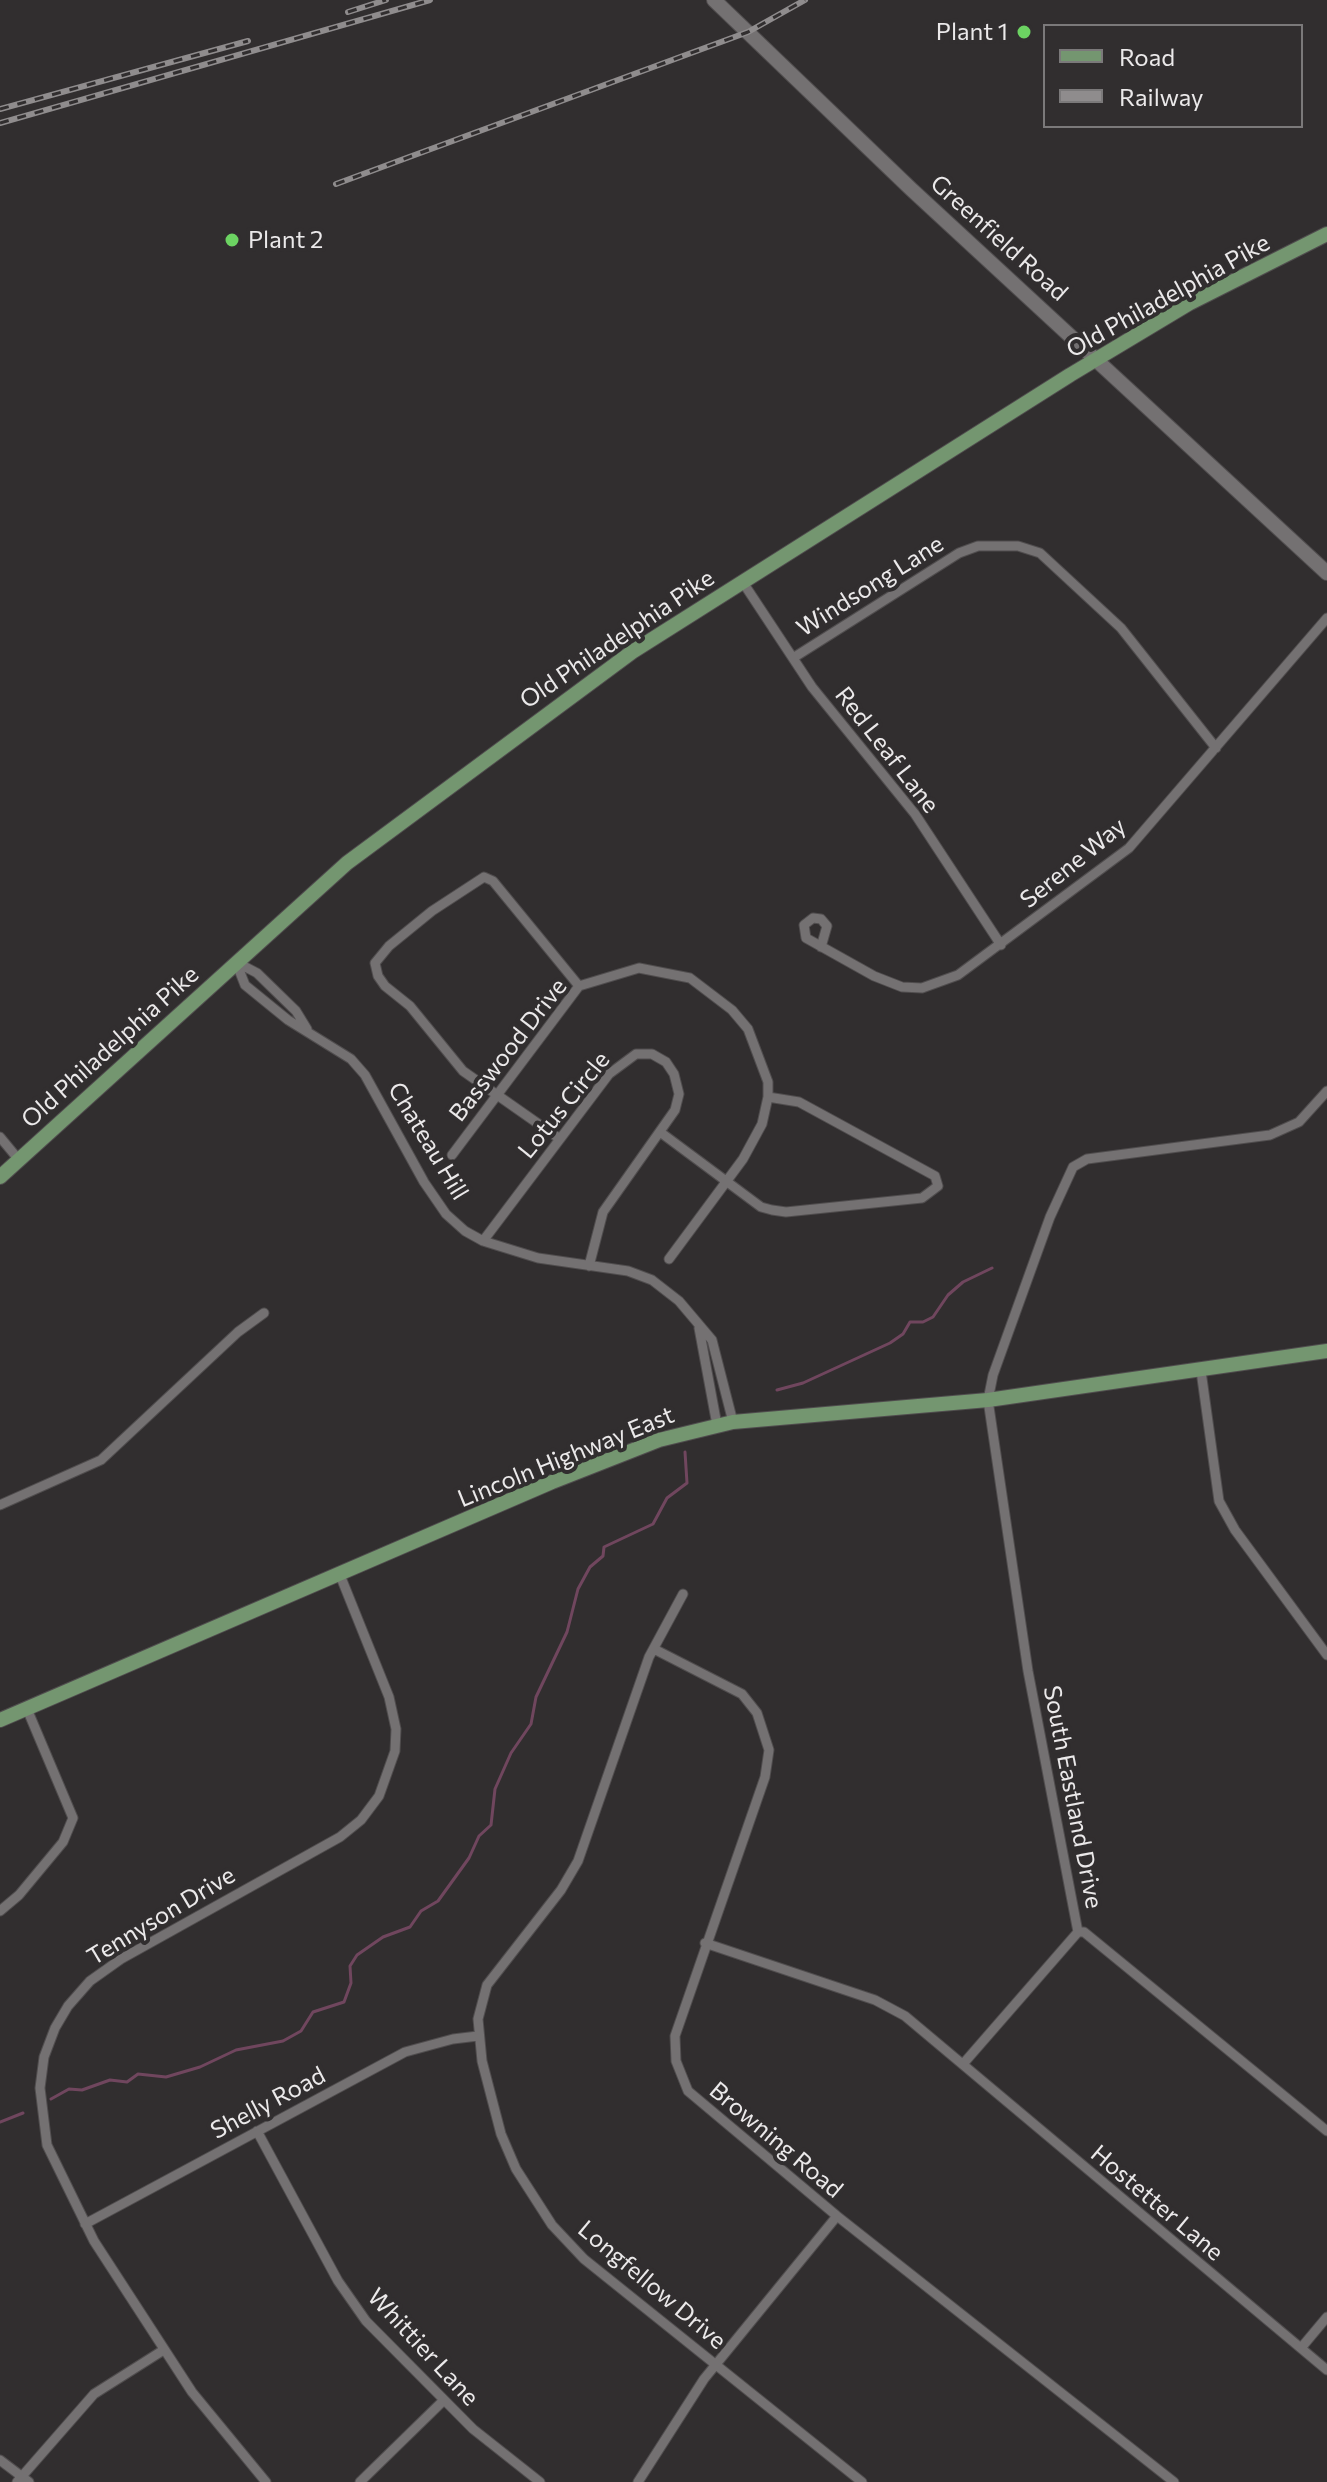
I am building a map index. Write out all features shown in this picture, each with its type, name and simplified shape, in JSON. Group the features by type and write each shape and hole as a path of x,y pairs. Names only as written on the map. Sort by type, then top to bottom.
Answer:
{"main road":[{"name":"Greenfield Road","path":"714,0 933,208 1327,573"},
{"name":"Old Philadelphia Pike","path":"0,1177 307,897 398,823 632,652 1190,303 1327,234"},
{"name":"Lincoln Highway East","path":"0,1720 614,1457 717,1425 988,1400 1327,1352"}],"street":[{"name":"Windsong Lane","path":"793,658 959,553 978,546 1018,546 1040,553 1121,628 1216,748"},
{"name":"Red Leaf Lane","path":"742,581 827,707 896,787 1001,945"},
{"name":"Serene Way","path":"821,947 874,976 902,987 922,988 958,975 1129,848 1327,618"},
{"path":"560,1139 463,1071 410,1006 385,986 378,976 375,963 389,946 432,911 484,877 493,881 579,986"},
{"name":"Chateau Hill","path":"236,962 245,985 288,1020 351,1059 365,1075 446,1214 483,1241 538,1258 628,1271 652,1280 679,1301 712,1340 733,1422"},
{"name":"Chateau Hill","path":"236,962 257,973 296,1011 307,1029"},
{"name":"Basswood Drive","path":"452,1155 579,986 639,968 690,978 732,1010 748,1029 759,1054 768,1097"},
{"name":"Lotus Circle","path":"483,1241 609,1074 636,1054 652,1054 666,1062 674,1074 679,1094 675,1110 603,1212 589,1266"},
{"path":"988,1400 1015,1310 1066,1176 1073,1167 1087,1159 1270,1135 1299,1122 1327,1091"},
{"path":"660,1132 727,1181 761,1207 786,1212 922,1198 938,1186 935,1176 799,1102 768,1097 762,1124 727,1181 669,1259"},
{"path":"0,1137 19,1160"},
{"path":"0,1505 101,1460 238,1332 264,1313"},
{"path":"698,1324 717,1425"},
{"path":"1201,1371 1219,1501 1235,1530 1326,1652"},
{"name":"South Eastland Drive","path":"988,1400 1028,1671 1078,1932 1084,1932 1327,2131"},
{"name":"Tennyson Drive","path":"266,2482 220,2428 162,2351 85,2224 53,2161 40,2105 44,2057 68,2006 90,1981 121,1959 340,1837 367,1813 385,1781 395,1751 392,1710 340,1575"},
{"name":"Longfellow Drive","path":"683,1594 654,1649 578,1861 561,1890 492,1977 481,2002 478,2036 501,2134 516,2169 543,2213 584,2259 862,2482"},
{"name":"Browning Road","path":"654,1649 742,1694 757,1713 769,1750 765,1777 675,2036 679,2075 700,2104 1174,2482"},
{"path":"0,1911 19,1895 63,1842 73,1818 27,1709"},
{"path":"963,2064 1078,1932"},
{"name":"Hostetter Lane","path":"705,1943 875,2000 914,2022 1327,2370"},
{"name":"Shelly Road","path":"85,2224 405,2052 453,2039 478,2036"},
{"name":"Whittier Lane","path":"257,2131 354,2305 473,2429 540,2482"},
{"path":"638,2482 715,2364 837,2216"},
{"path":"1301,2348 1327,2317"},
{"path":"0,2460 23,2480 94,2394 162,2351"},
{"path":"360,2482 444,2400"}],"waterway":[{"path":"777,1390 803,1383 890,1343 903,1334 910,1322 923,1322 933,1317 948,1295 963,1282 992,1268"},
{"path":"51,2099 69,2089 82,2090 110,2080 127,2082 138,2074 166,2077 200,2067 236,2050 283,2041 301,2031 313,2012 344,2002 351,1983 350,1966 357,1955 383,1937 410,1927 421,1911 438,1901 469,1858 479,1836 491,1825 495,1789 511,1753 531,1724 536,1697 567,1632 578,1589 590,1567 603,1556 604,1547 653,1524 667,1498 687,1483 685,1452"},
{"path":"0,2122 23,2113"}],"railway":[{"path":"348,12 386,0"},
{"path":"0,123 430,0"},
{"path":"336,184 748,32 805,0"},
{"path":"0,109 248,41"}],"place":[{"name":"Plant 1","path":"1024,32"},
{"name":"Plant 2","path":"232,240"}]}
